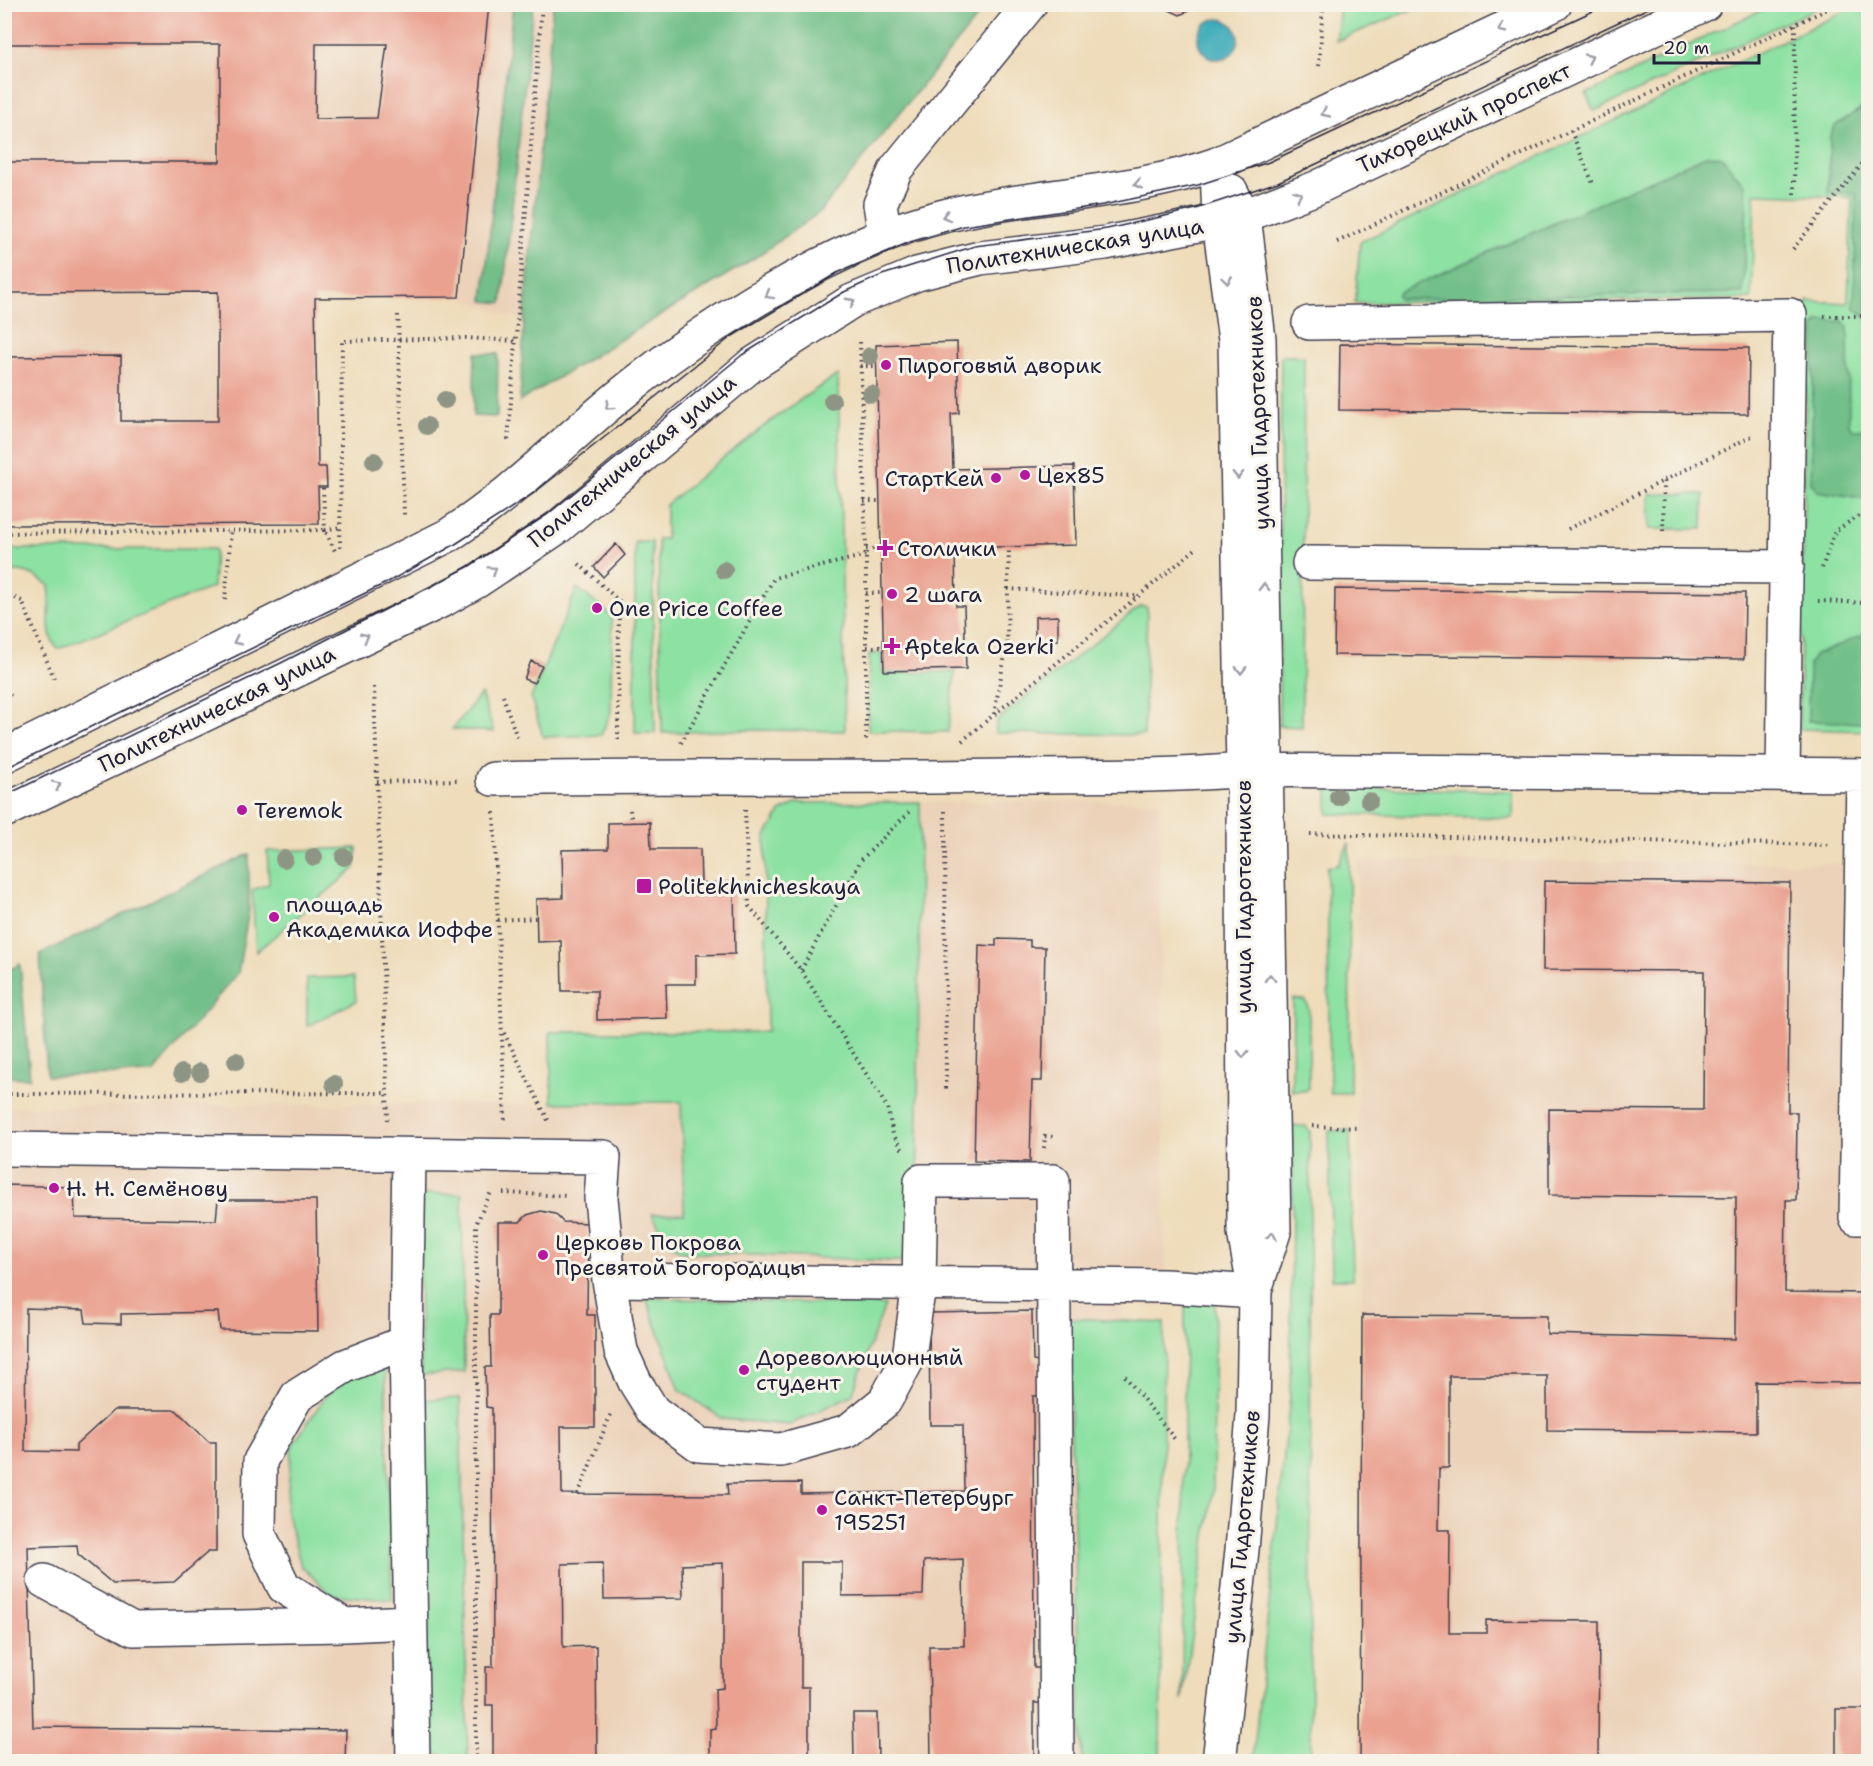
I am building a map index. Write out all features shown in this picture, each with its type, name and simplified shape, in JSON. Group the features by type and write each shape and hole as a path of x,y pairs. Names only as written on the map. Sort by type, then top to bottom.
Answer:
{"main road":[{"path":"885,235 880,204 896,169 1030,4"},
{"path":"4,756 449,535 484,512 536,471 638,381 720,322 835,258 885,235 924,221 966,211 1104,191 1206,168 1555,4"},
{"name":"Тихорецкий проспект","path":"1231,219 1316,188 1705,4"},
{"name":"улица Гидротехников","path":"1206,168 1231,219 1259,339 1255,770 1244,1232 1255,1292 1253,1415 1242,1550 1218,1761"},
{"name":"Политехническая улица","path":"4,811 443,600 477,581 566,521 750,366 852,301 918,274 980,258 1105,243 1231,219"},
{"path":"1309,322 1790,315 1783,774"},
{"path":"1309,563 1787,567"},
{"path":"493,778 944,777 1197,774 1255,770 1866,775 1861,846 1857,1218 1869,1218"},
{"path":"4,1149 604,1157 601,1198 609,1280 621,1351 634,1382 653,1411 699,1445 781,1450 848,1431 885,1401 909,1357 919,1284 921,1181 1053,1181 1058,1761"},
{"path":"399,1154 406,1342 413,1761"},
{"path":"609,1280 1165,1286 1255,1292"},
{"path":"344,1624 284,1587 259,1534 260,1461 297,1396 345,1366 406,1342"},
{"path":"44,1581 133,1629 410,1623"}],"path":[{"path":"508,440 542,4"},
{"path":"1319,66 1323,4"},
{"path":"1337,242 1838,4"},
{"path":"1794,195 1796,24"},
{"path":"1571,131 1594,186"},
{"path":"1793,249 1869,157"},
{"path":"398,315 404,515"},
{"path":"1790,315 1869,316"},
{"path":"340,548 342,341 399,342 466,338 515,341"},
{"path":"860,342 866,549 866,777"},
{"path":"860,366 876,366"},
{"path":"1560,533 1790,417"},
{"path":"1662,566 1664,481"},
{"path":"323,488 324,530 335,550"},
{"path":"864,501 880,501"},
{"path":"1822,568 1835,531 1869,510"},
{"path":"4,533 324,530 340,527"},
{"path":"225,600 231,531"},
{"path":"994,715 1007,644 1009,546"},
{"path":"960,743 1198,547"},
{"path":"866,549 881,549"},
{"path":"662,777 774,578 866,555"},
{"path":"579,564 618,601 618,737"},
{"path":"1008,589 1136,596"},
{"path":"4,593 22,601 54,678"},
{"path":"866,593 882,593"},
{"path":"1786,600 1869,603"},
{"path":"867,647 883,647"},
{"path":"4,684 11,697"},
{"path":"374,687 387,1093 399,1154"},
{"path":"503,696 518,741"},
{"path":"744,777 749,906 801,970 887,1107 893,1134 921,1181"},
{"path":"801,970 861,860 944,777"},
{"path":"944,777 946,1092"},
{"path":"476,1761 476,1224 506,1156 493,778"},
{"path":"377,782 459,780"},
{"path":"1310,834 1861,846"},
{"path":"498,920 537,918"},
{"path":"502,1029 538,1104 569,1157"},
{"path":"4,1094 387,1093"},
{"path":"1312,1126 1358,1128"},
{"path":"1053,1137 1045,1136 1044,1149 1053,1149"},
{"path":"1125,1376 1177,1442"},
{"path":"578,1494 616,1402"}],"shaded area":[{"path":"4,5 553,5 524,322 459,297 315,299 318,467 326,467 327,487 318,488 319,524 5,525"},
{"path":"1159,801 1166,1307 1123,1306 1123,1761 5,1761 4,1107 388,1104 919,1106 920,802"},
{"path":"1358,860 1868,864 1868,1761 1360,1761 1362,1315 1358,1115"}],"green space":[{"path":"553,4 987,5 820,212 756,257 520,401 524,322"},
{"path":"1340,4 1423,5 1336,41"},
{"path":"1774,4 1824,5 1594,111 1586,94"},
{"path":"513,5 533,5 502,303 483,301"},
{"path":"1858,5 1868,5 1868,731 1799,729 1808,301 1848,303 1852,197 1755,194 1751,299 1355,303 1360,242"},
{"path":"1868,104 1868,319 1854,307 1856,193 1828,192 1830,136 1836,125"},
{"path":"1708,155 1722,157 1744,185 1747,200 1743,293 1399,299 1397,296 1399,292"},
{"path":"1819,321 1843,321 1848,327 1849,425 1854,430 1868,429 1868,499 1817,491 1811,483 1814,327"},
{"path":"475,353 498,354 497,417 473,416"},
{"path":"1281,356 1304,356 1302,727 1279,726"},
{"path":"838,375 845,731 742,730 662,733 658,539 666,539 666,505 750,437"},
{"path":"1649,494 1704,494 1703,529 1649,529"},
{"path":"635,542 652,542 655,733 635,733"},
{"path":"5,549 215,549 213,587 58,649 53,643 49,628 49,586 28,573 5,571"},
{"path":"577,588 612,616 611,712 601,735 543,737 531,698"},
{"path":"1140,606 1147,607 1144,735 995,733 997,720"},
{"path":"1868,633 1868,723 1808,721 1809,664 1815,655"},
{"path":"881,653 883,673 955,672 948,732 868,731 869,654"},
{"path":"481,694 494,732 452,729"},
{"path":"1328,787 1513,791 1513,818 1328,814"},
{"path":"920,802 917,1262 682,1252 667,1241 652,1214 684,1213 681,1102 552,1103 550,1032 767,1032 765,838 780,812 797,803"},
{"path":"1349,843 1350,1093 1330,1093 1327,867 1338,865"},
{"path":"357,848 355,868 256,952 252,890 269,884 267,851"},
{"path":"249,854 249,910 238,973 153,1073 47,1076 40,954"},
{"path":"20,964 30,1078 5,1077 5,972"},
{"path":"354,977 356,1001 307,1026 307,978"},
{"path":"1293,999 1305,1000 1309,1010 1309,1088 1305,1091 1292,1091"},
{"path":"1293,1126 1306,1126 1310,1132 1311,1761 1253,1761 1290,1396"},
{"path":"1350,1130 1353,1279 1332,1279 1329,1131"},
{"path":"418,1194 462,1194 464,1372 421,1375"},
{"path":"646,1298 885,1305 852,1395 789,1425 723,1419 680,1390"},
{"path":"1185,1303 1215,1303 1213,1489 1182,1700"},
{"path":"1067,1318 1164,1323 1160,1761 1082,1761"},
{"path":"385,1366 392,1600 332,1595 301,1566 286,1511 292,1446 327,1394 359,1370"},
{"path":"460,1398 468,1761 454,1761 428,1749 418,1400"}],"water":[{"path":"1218,19 1226,20 1232,25 1237,31 1237,47 1232,53 1226,58 1218,59 1210,58 1204,53 1199,47 1198,39 1199,31 1204,25 1210,20"}],"building":[{"path":"5,4 489,4 459,297 315,298 318,467 326,467 327,487 318,487 319,524 4,525 4,357 121,356 121,421 218,421 218,292 4,293 4,162 220,162 220,44 5,44","holes":["316,44 387,44 377,118 315,119"]},
{"path":"1156,4 1203,4 1180,15"},
{"path":"957,342 959,413 951,414 953,469 1074,466 1076,545 955,548 956,606 964,606 966,669 884,671 876,345"},
{"path":"1340,344 1749,348 1748,414 1339,410"},
{"path":"616,544 625,555 603,577 594,567"},
{"path":"1335,589 1745,593 1744,659 1334,655"},
{"path":"1058,616 1058,640 1035,641 1035,617"},
{"path":"531,661 542,666 534,683 524,679"},
{"path":"650,822 651,849 700,849 701,883 734,882 735,954 696,955 696,984 666,984 667,1018 597,1020 597,991 562,991 561,941 537,942 536,899 563,898 562,850 608,849 608,823"},
{"path":"1544,881 1790,883 1788,1112 1797,1112 1796,1200 1786,1200 1785,1292 1868,1293 1868,1383 1756,1382 1756,1432 1547,1430 1547,1376 1449,1376 1449,1468 1439,1468 1438,1530 1450,1530 1449,1633 1486,1633 1486,1620 1599,1621 1598,1762 1360,1762 1362,1315 1547,1316 1547,1334 1735,1339 1736,1197 1549,1195 1549,1109 1703,1110 1704,971 1543,970"},
{"path":"996,939 1030,940 1030,947 1045,947 1042,1081 1032,1081 1030,1162 974,1161 979,945 996,946"},
{"path":"4,1185 74,1187 75,1218 216,1220 218,1200 316,1200 318,1331 220,1330 218,1312 121,1314 121,1324 86,1323 84,1310 26,1308 25,1451 76,1452 76,1445 114,1410 176,1410 209,1442 216,1442 216,1552 208,1552 174,1582 113,1584 78,1554 77,1545 28,1547 33,1727 346,1730 345,1762 4,1762"},
{"path":"541,1211 555,1214 563,1222 588,1223 587,1315 595,1315 595,1427 561,1427 562,1494 728,1495 727,1484 801,1483 801,1494 964,1491 963,1425 930,1425 929,1313 1032,1311 1033,1361 1038,1362 1038,1396 1033,1396 1034,1668 1041,1668 1041,1703 1034,1703 1034,1758 931,1759 929,1646 964,1646 963,1559 924,1561 923,1595 842,1596 842,1562 801,1562 801,1687 809,1687 809,1762 710,1762 710,1729 716,1728 715,1689 723,1688 723,1563 682,1565 683,1598 604,1599 603,1563 562,1564 563,1647 596,1646 597,1758 493,1759 493,1705 486,1705 486,1667 493,1667 492,1408 486,1407 485,1367 491,1367 490,1315 498,1315 498,1222 520,1222 527,1215"},
{"path":"1836,1709 1868,1709 1868,1762 1836,1762"},
{"path":"853,1713 877,1713 878,1757 854,1758"}],"tram line":[{"path":"4,769 388,582 454,545 534,493 731,337 837,273 910,242 964,226 1103,205 1198,185 1269,162 1608,4"},
{"path":"4,796 281,663 468,567 548,514 742,355 844,292 882,275 975,246 1107,229 1196,209 1278,182 1657,4"}],"place":[{"name":"Пироговый дворик","path":"886,365"},
{"name":"Цех85","path":"1025,475"},
{"name":"СтартКей","path":"996,478"},
{"name":"Столички","path":"885,548"},
{"name":"2 шага","path":"892,594"},
{"name":"One Price Coffee","path":"597,608"},
{"name":"Apteka Ozerki","path":"892,646"},
{"name":"Teremok","path":"242,810"},
{"name":"Politekhnicheskaya","path":"644,886"},
{"name":"площадь Академика Иоффе","path":"274,917"},
{"name":"Н. Н. Семёнову","path":"54,1188"},
{"name":"Церковь Покрова Пресвятой Богородицы","path":"543,1255"},
{"name":"Дореволюционный студент","path":"744,1370"},
{"name":"Санкт-Петербург 195251","path":"822,1510"}]}
